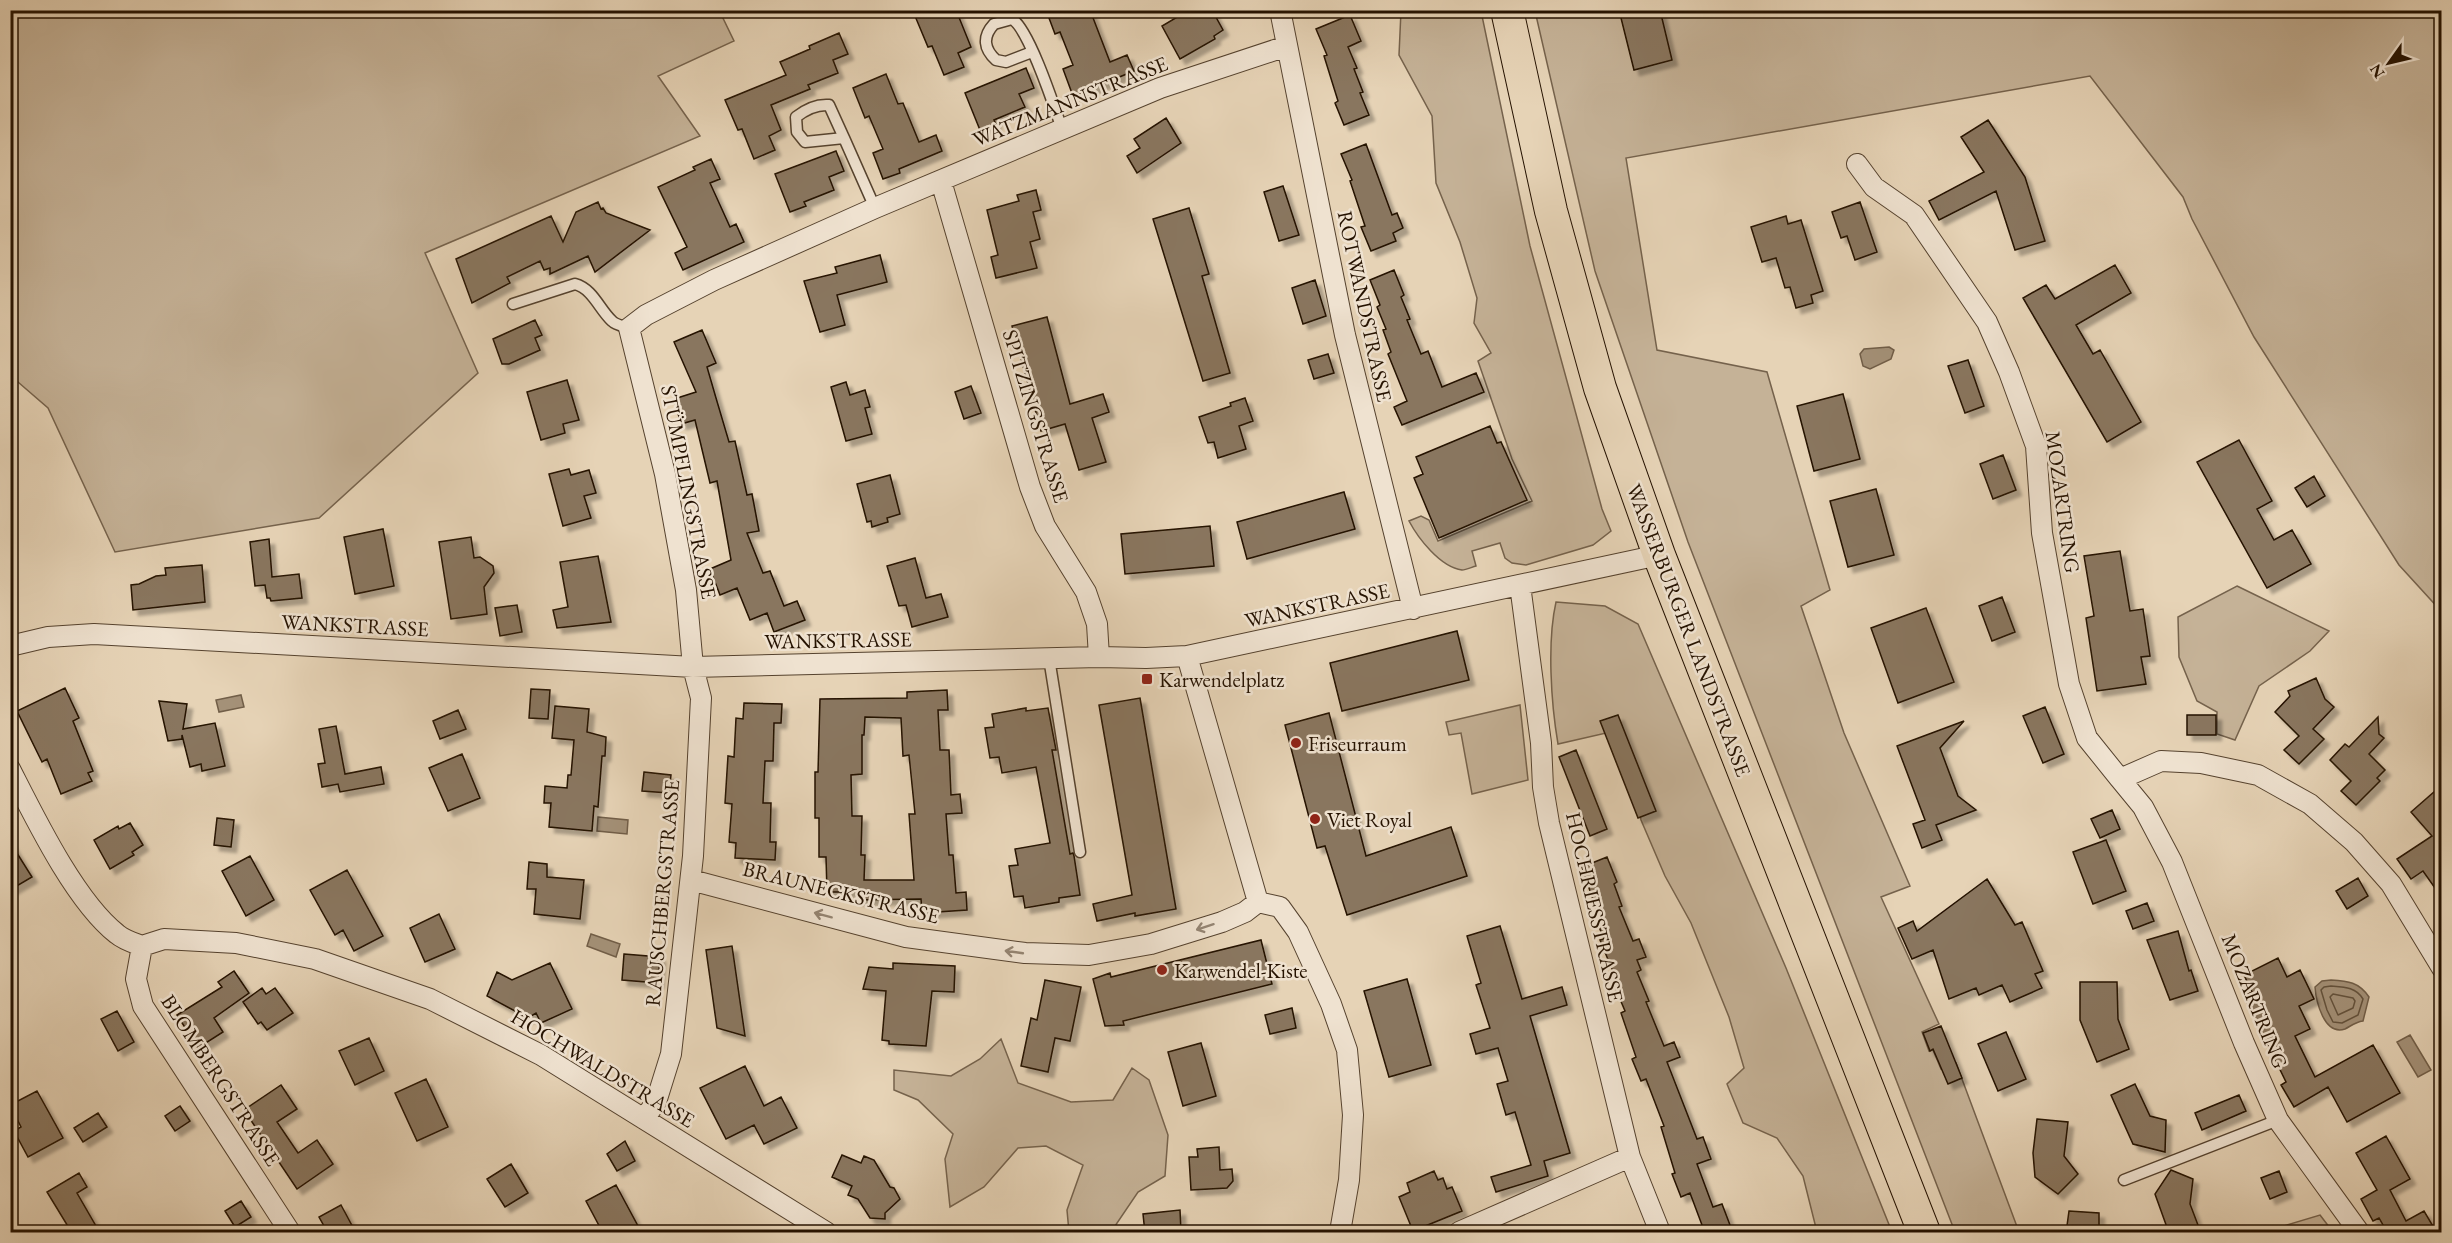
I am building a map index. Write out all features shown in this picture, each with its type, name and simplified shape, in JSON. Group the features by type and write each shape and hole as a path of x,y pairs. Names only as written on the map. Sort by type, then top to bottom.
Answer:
{"main road":[{"name":"WASSERBURGER LANDSTRASSE","path":"1507,10 1554,222 1600,388 1659,555 1924,1233"}],"street":[{"name":"ROTWANDSTRASSE","path":"1280,10 1344,335 1413,609"},
{"name":"WATZMANNSTRASSE","path":"629,328 646,315 714,280 875,208 1160,88 1287,46"},
{"name":"MOZARTRING","path":"1857,164 1874,187 1914,215 1987,322 2009,372 2036,446 2042,533 2069,684 2087,738 2143,807 2172,862 2244,1043 2278,1120 2359,1233"},
{"name":"SPITZINGSTRASSE","path":"941,181 1030,487 1045,526 1086,592 1097,624 1099,657"},
{"name":"STÜMPFLINGSTRASSE","path":"629,328 665,474 686,590 693,667"},
{"name":"WANKSTRASSE","path":"10,646 48,637 94,634 693,667 1187,656 1659,555"},
{"name":"HOCHRIESSTRASSE","path":"1520,585 1549,823 1630,1157 1660,1233"},
{"path":"1187,656 1257,902 1280,907 1298,932 1331,1004 1347,1050 1353,1115 1349,1180 1340,1233"},
{"name":"RAUSCHBERGSTRASSE","path":"644,1119 656,1102 670,1054 691,880 701,698 693,667"},
{"path":"2120,779 2161,761 2201,763 2258,775 2310,804 2354,842 2391,884 2442,968"},
{"path":"10,769 67,872 92,909 119,936 142,946"},
{"name":"BRAUNECKSTRASSE","path":"691,880 906,937 1025,953 1089,955 1151,944 1222,922 1245,912 1257,902"},
{"name":"HOCHWALDSTRASSE","path":"142,946 164,939 236,943 315,959 430,999 541,1055 826,1233"},
{"name":"BLOMBERGSTRASSE","path":"142,946 136,980 143,1006 290,1233"},
{"path":"1459,1233 1630,1157"}],"lane":[{"path":"1032,52 1006,62 996,60 987,48 986,36 994,24 1012,18 1019,23 1032,52 1062,129"},
{"path":"844,138 805,142 796,132 796,117 806,109 820,104 829,105 844,138 875,208"},
{"path":"513,304 575,284 590,294 613,322 629,328"},
{"path":"1049,658 1080,852"},
{"path":"2124,1180 2278,1120"}],"shaded area":[{"path":"11,10 719,10 734,41 658,76 700,136 425,253 478,373 319,518 115,552 48,408 11,376"},
{"path":"1401,11 1481,11 1530,246 1602,509 1611,531 1593,545 1526,565 1512,563 1505,558 1500,543 1472,551 1476,566 1462,570 1454,568 1431,551 1409,521 1421,516 1429,520 1438,541 1532,501 1512,459 1478,361 1491,353 1474,323 1477,298 1460,242 1436,183 1432,116 1399,55"},
{"path":"1535,11 2441,11 2441,611 2399,565 2254,337 2192,219 2183,197 2090,76 1626,158 1657,350 1767,372 1830,590 1801,606 1844,733 1910,886 1881,897 1939,1024 1922,1032 1929,1051 1933,1050 1941,1069 1956,1063 2019,1232 1955,1232 1688,542 1595,271"},
{"path":"2237,586 2329,631 2310,651 2259,686 2235,740 2217,734 2217,712 2197,701 2179,657 2178,617"},
{"path":"1556,602 1605,606 1638,624 1786,968 1892,1232 1817,1232 1803,1176 1777,1138 1743,1123 1727,1084 1744,1068 1729,1017 1691,923 1665,876 1641,820 1628,746 1606,733 1558,744 1551,673 1553,618"},
{"path":"1520,705 1528,780 1472,794 1461,733 1449,735 1446,722"},
{"path":"1001,1039 1018,1083 1071,1102 1113,1100 1132,1068 1149,1080 1168,1135 1165,1176 1138,1192 1111,1232 1069,1232 1067,1210 1083,1165 1046,1146 1018,1148 984,1187 950,1207 945,1159 953,1134 918,1100 894,1090 894,1070 951,1076 980,1059"},
{"path":"2320,1215 2333,1232 2264,1232"}],"water":[{"path":"1889,347 1894,350 1891,359 1870,369 1863,366 1860,354 1864,349"},
{"path":"241,695 244,707 219,712 216,700"},
{"path":"598,817 628,820 627,834 597,831"},
{"path":"591,934 620,944 616,957 587,946"},
{"path":"2322,981 2353,983 2369,997 2363,1021 2338,1030 2322,1016 2315,987"},
{"path":"2410,1035 2431,1070 2418,1077 2397,1042"}],"building":[{"path":"930,10 956,10 971,47 958,53 964,67 944,75 932,46 928,47 915,16"},
{"path":"1046,10 1090,10 1110,62 1127,55 1134,71 1073,96 1063,69 1073,65 1060,32 1055,34"},
{"path":"1189,10 1212,10 1223,30 1214,36 1215,39 1180,59 1162,26"},
{"path":"1619,10 1660,10 1672,60 1634,70"},
{"path":"1350,15 1361,41 1348,47 1357,68 1354,69 1363,92 1360,93 1369,115 1344,125 1335,103 1338,101 1324,56 1327,55 1316,29"},
{"path":"839,33 848,54 833,60 838,73 808,85 810,89 771,105 781,130 769,136 775,150 754,159 742,129 738,130 725,100 786,75 780,62"},
{"path":"1026,68 1034,88 1019,94 1025,107 994,120 996,124 980,130 965,93"},
{"path":"886,74 898,104 903,103 919,142 936,135 942,151 899,169 900,173 883,179 873,153 883,149 869,116 865,118 853,88"},
{"path":"1166,118 1181,143 1137,173 1127,156 1140,148 1134,139"},
{"path":"1988,120 2025,177 2045,241 2015,250 1996,191 1939,220 1929,201 1984,172 1961,137"},
{"path":"1366,144 1392,215 1397,213 1403,228 1393,233 1396,241 1371,251 1361,227 1365,226 1350,181 1352,180 1341,154"},
{"path":"836,151 844,171 829,177 834,190 804,202 806,206 790,212 775,174"},
{"path":"711,159 720,179 710,183 730,227 736,224 744,242 683,270 675,253 687,247 658,187 695,170 693,167"},
{"path":"1283,186 1299,235 1279,241 1264,192"},
{"path":"1036,190 1041,210 1033,212 1040,239 1030,242 1037,268 996,278 991,257 998,255 987,210 1019,201 1017,195"},
{"path":"598,202 606,213 650,230 595,272 588,256 550,274 550,268 544,270 540,261 507,277 510,283 472,303 456,259 551,216 563,242 576,212"},
{"path":"1860,202 1877,252 1855,260 1847,236 1841,238 1832,212"},
{"path":"1189,208 1209,274 1202,276 1230,373 1203,381 1153,219"},
{"path":"1786,216 1788,224 1801,220 1823,291 1811,295 1813,303 1796,308 1790,287 1785,288 1776,258 1762,262 1751,227"},
{"path":"880,255 887,282 837,295 845,325 820,332 804,281 837,273 835,267"},
{"path":"2115,265 2131,293 2076,325 2093,354 2100,350 2141,422 2107,442 2023,298 2046,285 2055,299"},
{"path":"1394,270 1404,295 1401,297 1410,319 1407,320 1421,354 1428,351 1442,387 1476,373 1484,392 1402,425 1394,407 1407,401 1388,354 1391,352 1383,330 1386,329 1370,280"},
{"path":"1315,280 1326,316 1303,324 1292,288"},
{"path":"1047,317 1070,404 1103,394 1109,412 1092,418 1106,462 1079,470 1065,424 1041,431 1012,326"},
{"path":"535,320 542,335 535,338 540,350 509,364 502,364 493,339"},
{"path":"702,330 716,363 707,367 729,442 735,441 747,495 752,494 759,531 747,533 763,573 770,571 784,606 797,601 805,620 774,632 767,613 750,620 737,588 720,595 710,569 731,560 717,481 710,483 695,420 681,424 674,399 696,392 674,342"},
{"path":"1328,354 1334,373 1314,379 1308,360"},
{"path":"1968,360 1984,406 1965,413 1948,366"},
{"path":"567,380 579,420 563,424 565,433 541,440 527,392"},
{"path":"846,382 850,395 865,390 870,407 865,408 872,434 846,441 831,387"},
{"path":"971,386 981,413 964,419 955,392"},
{"path":"1843,394 1860,459 1814,471 1797,406"},
{"path":"1245,398 1253,421 1239,426 1246,449 1218,458 1214,442 1208,443 1199,417 1231,406 1230,403"},
{"path":"1490,426 1497,443 1501,442 1527,500 1439,538 1414,478 1423,474 1416,457"},
{"path":"2239,440 2272,501 2257,509 2274,540 2292,530 2311,564 2267,588 2197,462"},
{"path":"2003,455 2016,490 1993,499 1980,464"},
{"path":"569,469 571,475 589,470 596,493 584,496 591,518 563,526 549,474"},
{"path":"890,475 900,514 887,518 888,522 872,527 871,521 867,522 857,484"},
{"path":"2314,476 2325,496 2307,507 2295,488"},
{"path":"1876,489 1894,555 1848,567 1830,501"},
{"path":"1344,492 1355,529 1247,559 1237,522"},
{"path":"1210,526 1214,566 1125,574 1121,534"},
{"path":"383,529 394,586 355,594 344,537"},
{"path":"471,537 474,558 480,557 493,566 494,573 484,587 487,614 451,619 439,542"},
{"path":"269,539 272,577 299,574 302,598 271,601 267,598 265,585 255,586 250,542"},
{"path":"2120,551 2130,611 2143,609 2150,656 2141,657 2146,684 2097,691 2086,618 2094,616 2084,556"},
{"path":"598,556 611,622 557,628 553,610 568,607 560,562"},
{"path":"915,558 926,598 941,594 948,617 912,627 906,605 899,606 887,566"},
{"path":"202,565 205,602 133,610 131,585 166,575 165,568"},
{"path":"2002,597 2015,632 1992,641 1979,606"},
{"path":"517,605 522,632 500,636 495,608"},
{"path":"1926,608 1954,682 1898,703 1871,628"},
{"path":"1457,631 1469,680 1342,711 1330,663"},
{"path":"2316,678 2325,699 2334,707 2313,729 2324,739 2299,764 2284,750 2299,736 2275,712 2290,696 2288,691"},
{"path":"65,688 79,718 73,721 93,771 88,773 92,781 61,794 47,759 42,762 17,711"},
{"path":"531,689 550,690 548,719 529,718"},
{"path":"947,690 948,710 938,710 940,750 949,750 951,795 960,794 962,813 946,814 949,855 953,855 956,893 966,892 967,910 922,913 921,899 857,900 857,892 827,892 826,857 819,857 819,818 815,818 815,772 818,772 820,699 907,698 907,692","holes":["865,717 901,718 903,756 909,755 915,814 909,814 914,880 864,880 865,855 861,855 862,816 852,816 851,775 862,774 862,735 864,735"]},
{"path":"1140,698 1176,909 1135,916 1135,913 1097,921 1093,904 1132,895 1099,705"},
{"path":"159,701 187,704 183,729 215,723 225,766 202,771 201,764 190,767 182,735 182,739 168,741"},
{"path":"744,703 782,704 781,723 774,723 773,761 765,761 763,803 771,803 770,842 776,842 775,860 735,858 736,843 729,842 732,804 725,803 728,756 734,757 736,718 743,719"},
{"path":"555,706 589,709 587,732 606,737 605,756 602,756 598,807 594,806 592,831 549,827 551,803 544,803 545,786 567,788 568,775 571,775 574,740 552,738"},
{"path":"2045,707 2064,754 2043,763 2023,716"},
{"path":"1026,708 1026,711 1048,708 1056,750 1052,750 1070,854 1073,853 1074,856 1080,895 1059,898 1059,902 1025,908 1023,896 1014,897 1009,866 1018,865 1015,849 1050,843 1036,767 1002,773 999,757 990,758 985,728 994,727 992,714"},
{"path":"458,710 466,729 440,739 433,721"},
{"path":"1329,713 1366,856 1451,827 1467,876 1347,915 1325,846 1317,848 1285,725"},
{"path":"1618,715 1656,811 1638,818 1600,721"},
{"path":"2187,715 2216,715 2216,735 2187,735"},
{"path":"2378,717 2379,734 2384,738 2369,754 2385,770 2377,778 2380,781 2356,805 2341,791 2351,781 2330,760 2345,744 2349,747"},
{"path":"1964,721 1940,748 1958,796 1976,810 1936,825 1942,840 1922,848 1913,824 1925,820 1897,746"},
{"path":"336,726 345,774 381,767 384,784 340,792 338,784 322,787 318,764 325,763 319,729"},
{"path":"1576,750 1607,829 1590,836 1559,757"},
{"path":"462,754 480,798 448,811 429,768"},
{"path":"644,772 671,775 669,793 642,791"},
{"path":"2442,785 2442,898 2423,871 2411,879 2397,859 2432,836 2411,812"},
{"path":"2112,810 2120,829 2100,838 2091,819"},
{"path":"217,818 234,820 231,847 214,845"},
{"path":"130,823 143,845 132,852 134,855 110,869 94,840 118,826 119,829"},
{"path":"2106,840 2126,891 2093,904 2073,852"},
{"path":"10,842 32,877 10,890"},
{"path":"250,856 274,900 246,916 222,871"},
{"path":"1607,857 1617,882 1614,884 1622,906 1619,907 1633,941 1639,939 1646,957 1637,960 1641,970 1637,972 1649,1001 1646,1002 1664,1046 1674,1042 1680,1057 1667,1062 1697,1139 1703,1137 1711,1159 1697,1164 1713,1207 1722,1204 1733,1233 1705,1233 1690,1193 1681,1197 1672,1174 1675,1173 1661,1127 1664,1126 1646,1079 1641,1081 1632,1059 1636,1057 1621,1013 1625,1011 1614,985 1618,984 1600,940 1604,939 1595,917 1598,915 1582,867"},
{"path":"529,862 547,864 547,877 584,880 580,919 534,914 536,889 527,889"},
{"path":"347,870 383,936 354,951 343,930 335,935 310,890"},
{"path":"2358,878 2368,896 2347,909 2336,891"},
{"path":"1987,879 2015,925 2022,922 2043,971 2035,974 2042,988 2010,1002 2002,985 1979,995 1976,988 1949,999 1933,950 1912,959 1898,928 1913,921 1917,931"},
{"path":"2147,903 2154,921 2133,929 2126,911"},
{"path":"439,914 455,949 425,962 410,928"},
{"path":"1500,926 1522,999 1562,987 1567,1005 1530,1016 1570,1153 1544,1161 1548,1176 1496,1192 1491,1177 1531,1165 1515,1112 1506,1115 1497,1084 1508,1081 1498,1048 1476,1054 1470,1034 1490,1028 1476,985 1481,983 1467,936"},
{"path":"2178,931 2189,971 2191,970 2198,991 2170,1000 2147,940"},
{"path":"1261,940 1272,984 1123,1021 1124,1025 1105,1026 1093,979 1110,973 1111,977"},
{"path":"732,946 745,1036 717,1028 706,950"},
{"path":"624,954 660,957 658,983 622,980"},
{"path":"2278,958 2287,977 2300,970 2314,999 2299,1006 2310,1029 2295,1036 2315,1077 2373,1045 2400,1093 2347,1122 2328,1087 2294,1107 2281,1085 2286,1082 2244,996 2252,992 2244,975"},
{"path":"550,963 572,1009 541,1023 536,1013 528,1018 487,996 497,972 512,980"},
{"path":"893,963 955,966 954,992 932,991 926,1046 889,1044 889,1041 882,1040 886,991 863,989 869,967 893,969"},
{"path":"234,971 249,993 214,1018 223,1032 198,1048 177,1015 222,987 218,982"},
{"path":"1407,979 1431,1065 1389,1077 1364,991"},
{"path":"1045,980 1081,987 1070,1041 1055,1038 1048,1072 1021,1066 1031,1018 1037,1020"},
{"path":"2080,982 2117,982 2118,1019 2129,1049 2097,1062 2080,1020"},
{"path":"262,988 266,994 275,988 293,1013 267,1030 261,1022 258,1024 243,1002"},
{"path":"1292,1008 1296,1028 1270,1034 1265,1015"},
{"path":"117,1011 134,1042 118,1051 101,1019"},
{"path":"1941,1026 1962,1078 1948,1084 1933,1049 1930,1051 1923,1033"},
{"path":"2006,1032 2026,1079 1998,1091 1978,1044"},
{"path":"369,1038 384,1071 355,1085 339,1051"},
{"path":"1201,1043 1216,1096 1183,1106 1168,1052"},
{"path":"745,1066 764,1106 781,1097 797,1128 764,1144 754,1125 726,1139 700,1088"},
{"path":"426,1079 448,1127 417,1141 395,1093"},
{"path":"2135,1084 2150,1116 2166,1120 2165,1152 2133,1144 2111,1095"},
{"path":"281,1085 297,1109 277,1122 298,1153 317,1140 333,1164 297,1189 244,1110"},
{"path":"37,1091 63,1138 28,1157 14,1131 21,1127 10,1105"},
{"path":"2239,1095 2246,1111 2202,1130 2195,1113"},
{"path":"180,1106 190,1121 175,1131 165,1116"},
{"path":"98,1113 107,1127 83,1142 74,1128"},
{"path":"2037,1119 2068,1122 2064,1156 2078,1174 2058,1194 2035,1177 2033,1153"},
{"path":"2386,1136 2410,1179 2390,1190 2406,1221 2424,1211 2437,1233 2385,1233 2387,1232 2379,1218 2373,1221 2361,1199 2377,1190 2356,1153"},
{"path":"625,1141 635,1161 617,1171 607,1154"},
{"path":"1219,1147 1220,1170 1232,1169 1233,1181 1227,1188 1191,1190 1189,1157 1198,1157 1197,1149"},
{"path":"842,1155 861,1163 864,1156 874,1160 890,1187 894,1188 900,1199 885,1213 885,1219 870,1218 858,1199 848,1195 852,1186 832,1177"},
{"path":"511,1164 528,1193 505,1207 487,1179"},
{"path":"2171,1170 2193,1179 2190,1204 2201,1233 2169,1233 2155,1194"},
{"path":"1434,1171 1438,1180 1443,1178 1447,1189 1452,1187 1462,1211 1413,1231 1399,1197 1410,1192 1407,1183"},
{"path":"2279,1171 2287,1192 2270,1199 2261,1178"},
{"path":"79,1173 87,1187 77,1193 100,1233 72,1233 47,1192"},
{"path":"616,1185 638,1226 625,1233 603,1233 586,1201"},
{"path":"241,1201 251,1217 235,1227 225,1211"},
{"path":"341,1205 356,1233 328,1233 319,1217"},
{"path":"1180,1210 1181,1232 1145,1233 1143,1214"},
{"path":"2069,1211 2099,1213 2099,1233 2066,1233"}],"place":[{"name":"Karwendelplatz","path":"1147,679"},
{"name":"Friseurraum","path":"1296,743"},
{"name":"Viet Royal","path":"1315,819"},
{"name":"Karwendel-Kiste","path":"1162,970"}]}
